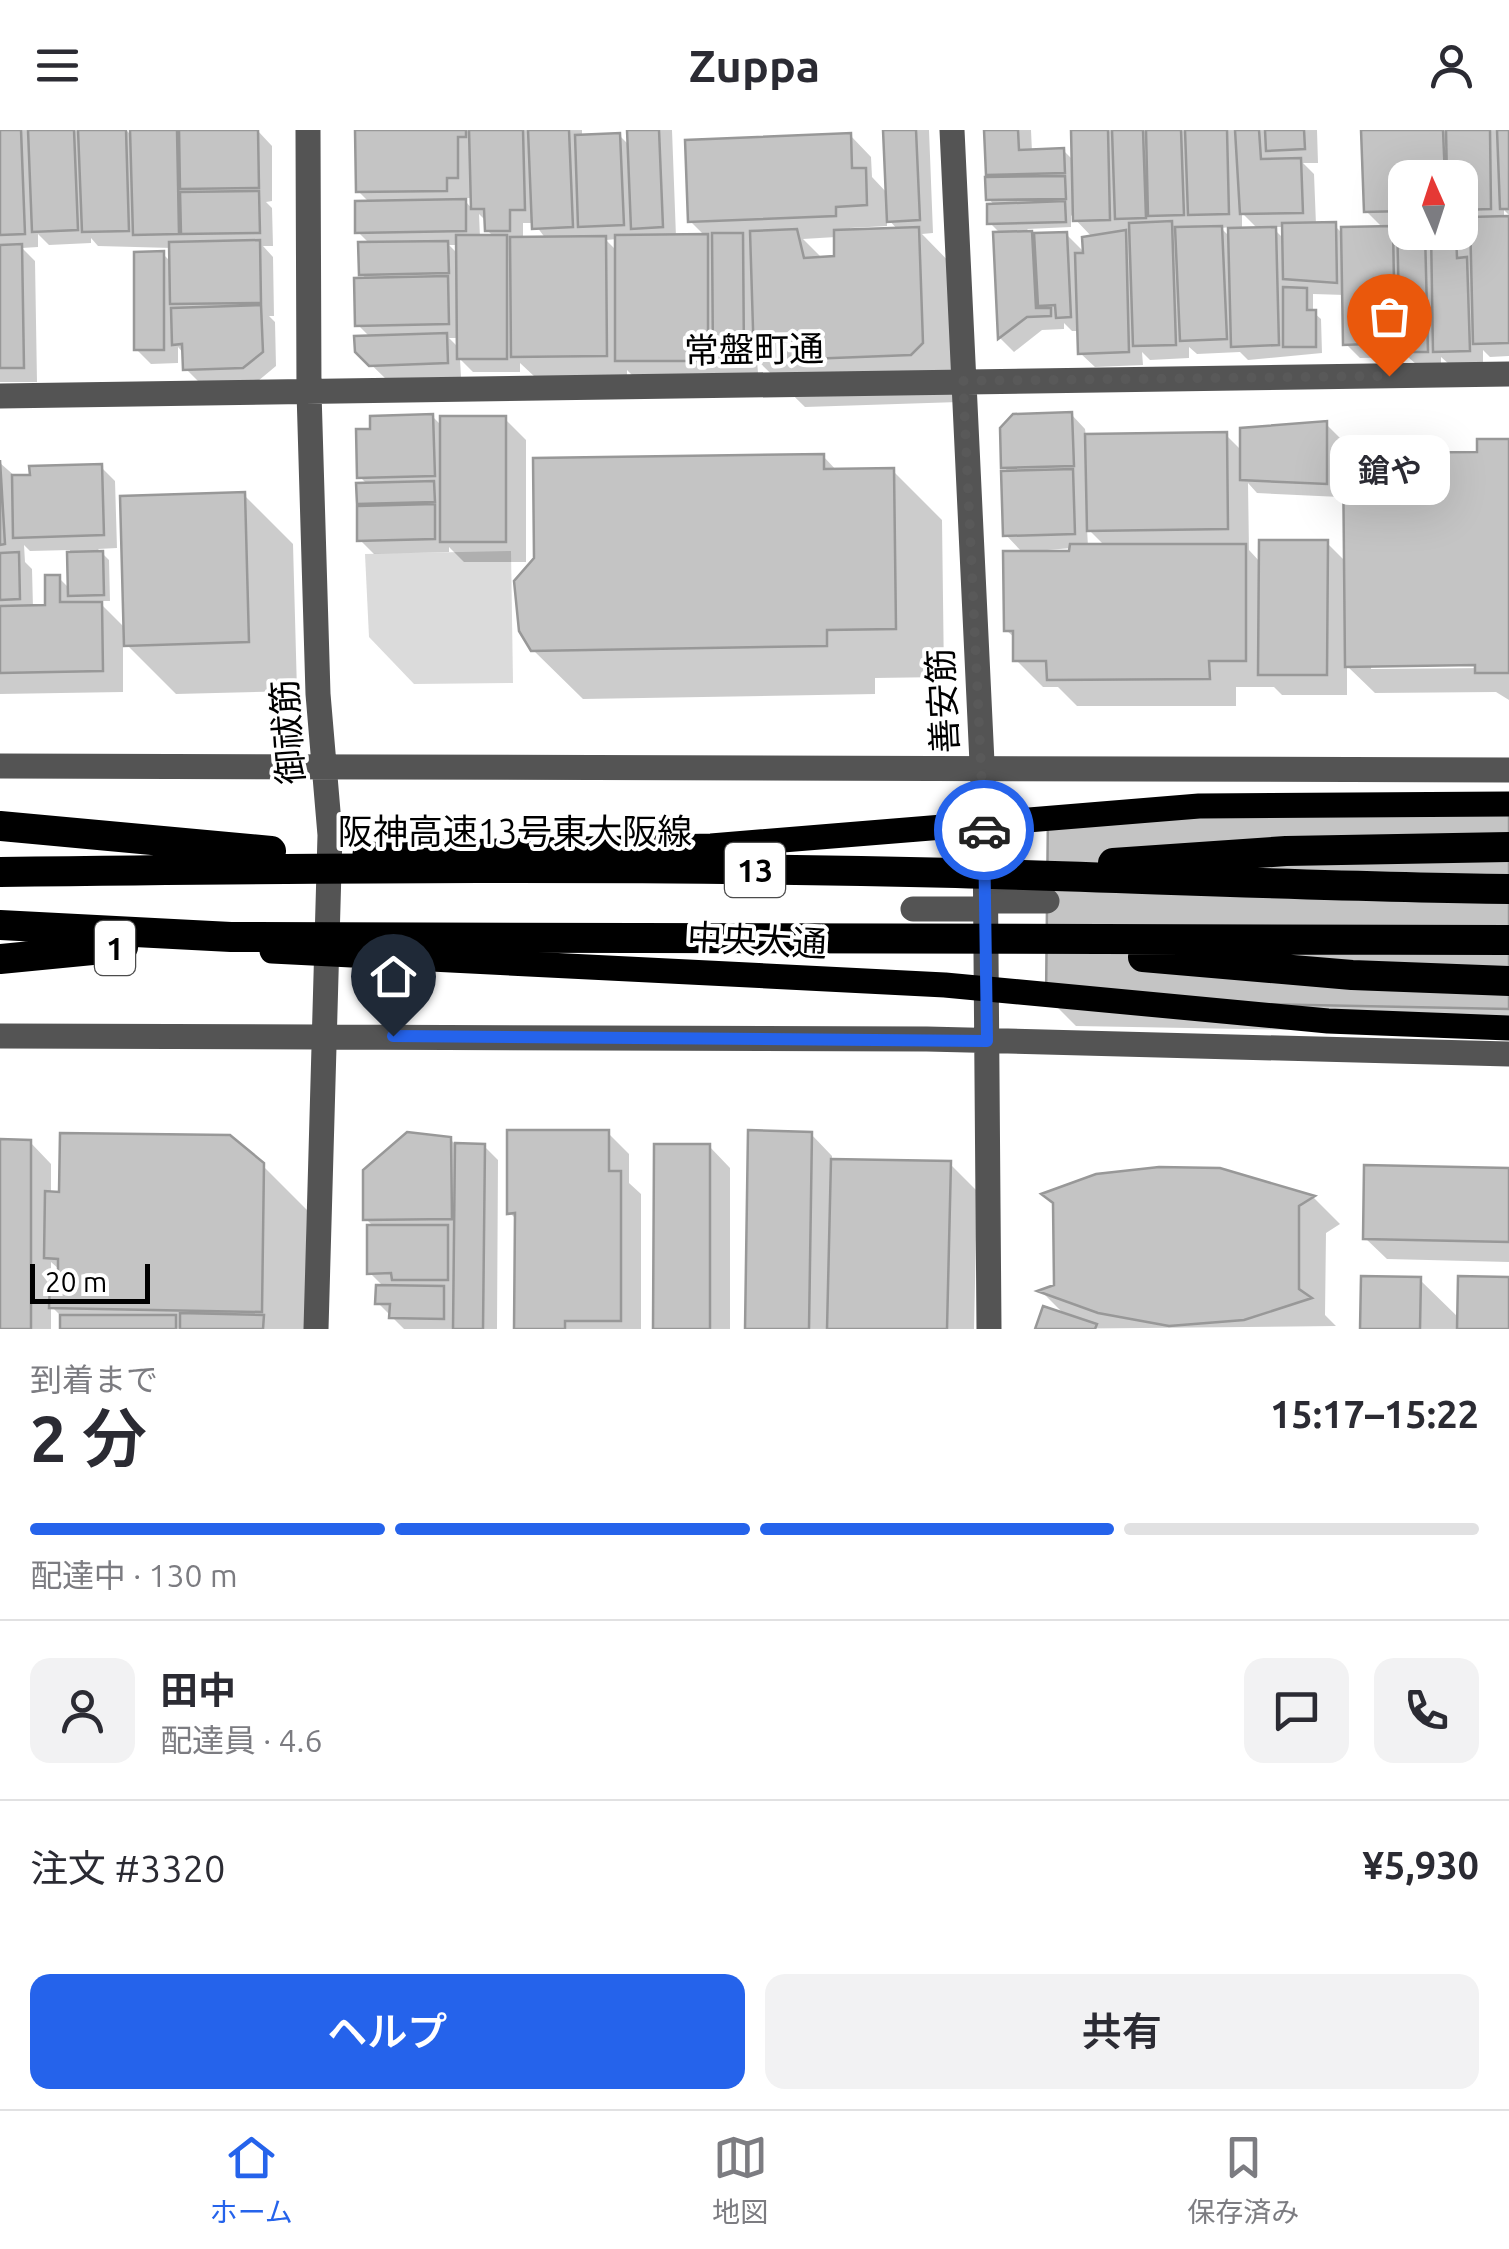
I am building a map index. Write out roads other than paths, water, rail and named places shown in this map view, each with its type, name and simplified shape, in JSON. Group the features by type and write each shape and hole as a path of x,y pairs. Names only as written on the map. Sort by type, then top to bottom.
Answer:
{"highway":[{"name":"13","path":"0,826 426,866"},
{"path":"956,873 1286,851 1509,847"},
{"name":"阪神高速13号東大阪線","path":"0,872 426,866 956,873 1283,886 1509,889"},
{"name":"13","path":"0,925 231,937 1509,940"},
{"name":"1","path":"0,959 231,937"},
{"path":"953,941 1352,974 1509,981"}],"main road":[{"path":"0,858 711,846 1199,806 1509,804"},
{"name":"中央大通","path":"0,946 195,946 944,984 1328,1021 1509,1028"}],"street":[{"name":"御祓筋","path":"308,130 308,392 330,836 316,1329"},
{"name":"善安筋","path":"952,130 981,767 989,1329"},
{"name":"常盤町通","path":"0,396 1509,374"},
{"path":"0,766 1509,770"},
{"path":"913,909 1047,909"},
{"path":"0,1036 987,1041 1509,1054"}],"place":[{"name":"鎗や","path":"1389,376"}]}
